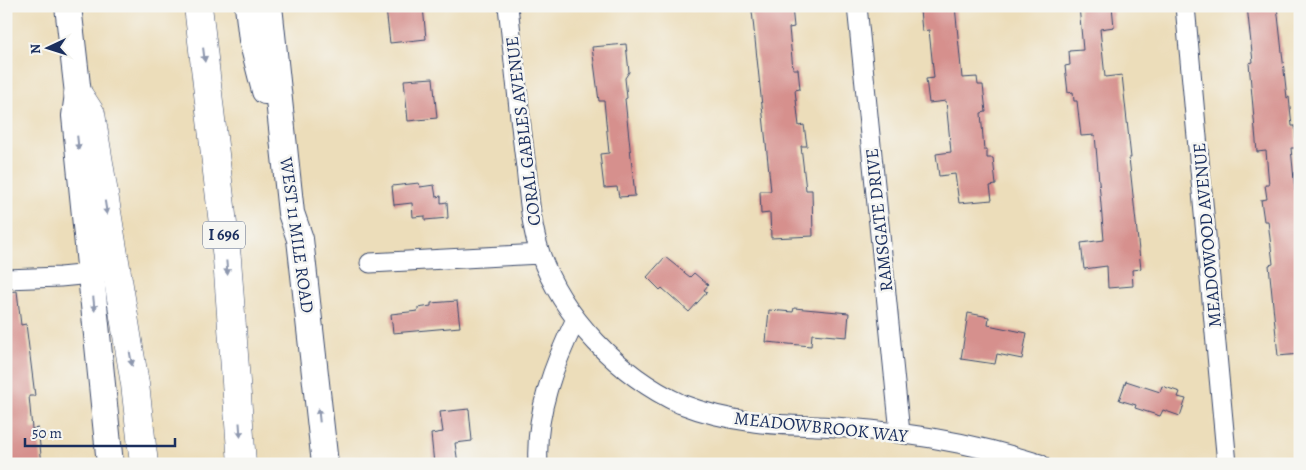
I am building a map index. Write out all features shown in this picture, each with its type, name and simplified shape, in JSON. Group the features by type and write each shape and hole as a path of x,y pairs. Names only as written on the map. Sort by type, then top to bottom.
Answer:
{"highway":[{"name":"I 696","path":"198,6 227,259 242,464"},
{"path":"78,94 91,114 135,384 144,464"}],"main road":[{"path":"248,6 252,40 289,186"},
{"name":"WEST 11 MILE ROAD","path":"270,6 291,212 300,239 325,464"},
{"path":"71,10 78,94 75,116 110,464"}],"street":[{"name":"CORAL GABLES AVENUE","path":"508,6 532,212 540,254"},
{"name":"RAMSGATE DRIVE","path":"857,6 900,433"},
{"name":"MEADOWOOD AVENUE","path":"1185,6 1227,464"},
{"path":"370,263 540,254"},
{"name":"MEADOWBROOK WAY","path":"540,254 561,296 576,319 594,341 648,385 681,404 714,414 752,422 900,433 954,442 1040,464"},
{"path":"6,279 91,274"},
{"path":"538,464 538,427 560,354 576,319"}],"building":[{"path":"423,6 426,39 390,43 386,9"},
{"path":"955,6 962,78 977,77 978,85 983,85 986,112 981,113 984,150 987,150 987,158 993,158 996,185 990,186 992,200 959,203 955,174 939,176 936,154 951,152 946,101 929,103 926,79 934,78 929,30 922,31 920,10"},
{"path":"1079,6 1112,6 1114,27 1100,29 1105,77 1122,75 1141,269 1132,270 1133,286 1108,288 1107,266 1084,269 1081,243 1104,240 1095,135 1081,136 1077,101 1074,101 1073,92 1068,93 1065,66 1070,65 1069,51 1083,50"},
{"path":"1247,6 1277,6 1287,98 1289,97 1292,126 1295,126 1297,148 1291,148 1295,191 1300,190 1300,354 1278,356 1269,265 1273,264 1268,221 1264,221 1261,200 1267,199 1265,185 1269,185 1266,151 1257,152 1249,63 1253,62"},
{"path":"792,7 794,27 789,28 793,69 798,69 800,89 795,90 799,126 804,125 807,146 801,146 806,190 812,190 813,236 771,238 770,213 761,214 760,191 771,191 752,11"},
{"path":"626,44 629,72 625,78 627,98 625,99 635,196 619,197 617,187 604,188 600,154 609,153 604,101 599,101 592,47"},
{"path":"433,78 437,118 408,121 404,80"},
{"path":"419,183 420,187 434,185 436,197 441,196 441,203 447,202 448,218 425,220 425,216 413,217 412,203 394,205 392,186"},
{"path":"665,257 690,277 694,273 708,285 704,290 707,292 689,312 662,288 660,290 647,277"},
{"path":"17,291 21,325 26,324 35,396 29,396 32,429 38,428 42,464 6,464 6,292"},
{"path":"457,301 460,327 393,333 391,314 418,311 418,308 431,306 431,303"},
{"path":"794,308 849,313 847,337 812,334 811,346 766,342 769,310 793,312"},
{"path":"968,313 989,317 988,325 1027,333 1022,359 997,354 995,364 961,359"},
{"path":"1126,381 1160,392 1162,386 1180,392 1178,397 1186,399 1180,416 1163,410 1160,416 1135,408 1136,405 1119,400"},
{"path":"469,409 472,441 455,443 458,464 434,464 431,434 443,432 440,412"}]}
